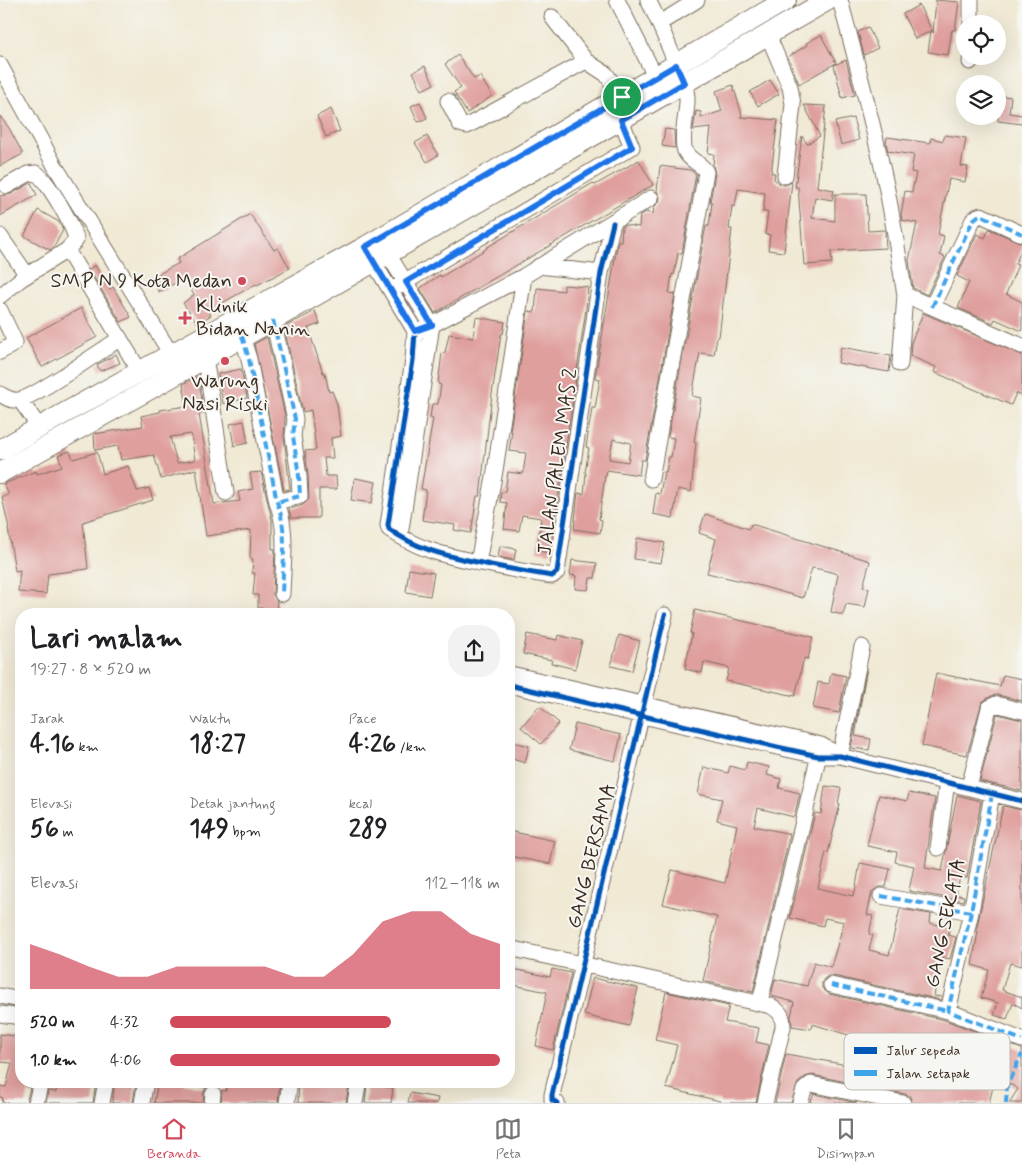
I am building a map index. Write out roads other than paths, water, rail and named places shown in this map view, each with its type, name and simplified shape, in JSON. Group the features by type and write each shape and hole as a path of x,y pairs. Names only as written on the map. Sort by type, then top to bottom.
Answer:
{"main road":[{"path":"0,450 171,354 376,250 621,120 660,86 676,65 786,0"},
{"path":"0,473 273,320 376,250 622,97 660,86 684,83 768,35 803,6 828,0"}],"street":[{"path":"617,0 660,86"},
{"path":"648,0 660,23 684,83 687,98 684,150 706,172 651,479"},
{"path":"660,23 697,0"},
{"path":"840,0 859,66 900,262 904,295 900,364"},
{"path":"971,0 972,15"},
{"path":"552,17 586,61 606,74 622,97"},
{"path":"768,35 790,87 793,104 785,176"},
{"path":"448,101 460,124 467,126 586,61"},
{"path":"0,66 55,166 171,354"},
{"path":"392,290 632,147 621,120"},
{"path":"0,296 27,275 67,250 76,240 74,230 40,175 36,173 28,174 2,183"},
{"path":"415,331 432,325 524,276 651,198"},
{"path":"932,307 975,218 981,215 1022,234"},
{"name":"JALAN PALEM MAS 2","path":"400,536 434,553 490,566 552,576 557,572 601,273 613,222"},
{"path":"0,236 27,275"},
{"path":"67,250 140,372"},
{"path":"376,250 406,282 432,325 400,536 389,529 388,526 413,360 415,331 392,290 376,250"},
{"path":"539,266 601,273"},
{"path":"478,563 495,471 524,276"},
{"path":"904,295 1022,346"},
{"path":"0,310 15,342 0,352"},
{"path":"273,320 295,419 293,436 300,496 277,502"},
{"path":"242,336 249,359 277,502 282,516 284,550 282,594"},
{"path":"0,394 9,399 20,400 119,339"},
{"path":"205,357 226,493"},
{"path":"20,400 40,428"},
{"name":"GANG BERSAMA","path":"557,1103 552,1100 552,1095 581,964 665,614"},
{"path":"840,756 862,647"},
{"path":"515,675 567,692 712,725 1022,801"},
{"path":"515,686 567,692"},
{"path":"969,787 989,708 996,704 1022,711"},
{"path":"760,1002 820,751"},
{"path":"938,848 947,782"},
{"name":"GANG SEKATA","path":"992,794 971,912 948,1011 1004,1033"},
{"path":"881,896 971,912"},
{"path":"515,949 737,999 760,1002 779,1010 783,1017 783,1027 765,1103"},
{"path":"830,985 948,1011"},
{"path":"0,996 15,999"},
{"path":"0,1014 15,1016"},
{"name":"GANG SEKATA","path":"1010,1035 1022,1040"},
{"path":"800,1103 804,1090 811,1084 856,1098 903,1103"},
{"path":"36,1103 39,1088"},
{"path":"102,1103 105,1088"},
{"path":"142,1103 145,1088"},
{"path":"286,1103 289,1088"},
{"path":"355,1103 358,1088"}],"place":[{"name":"SMP N 9 Kota Medan","path":"242,281"},
{"name":"Klinik Bidan Nanin","path":"185,318"},
{"name":"Warung Nasi Riski","path":"225,361"}]}
